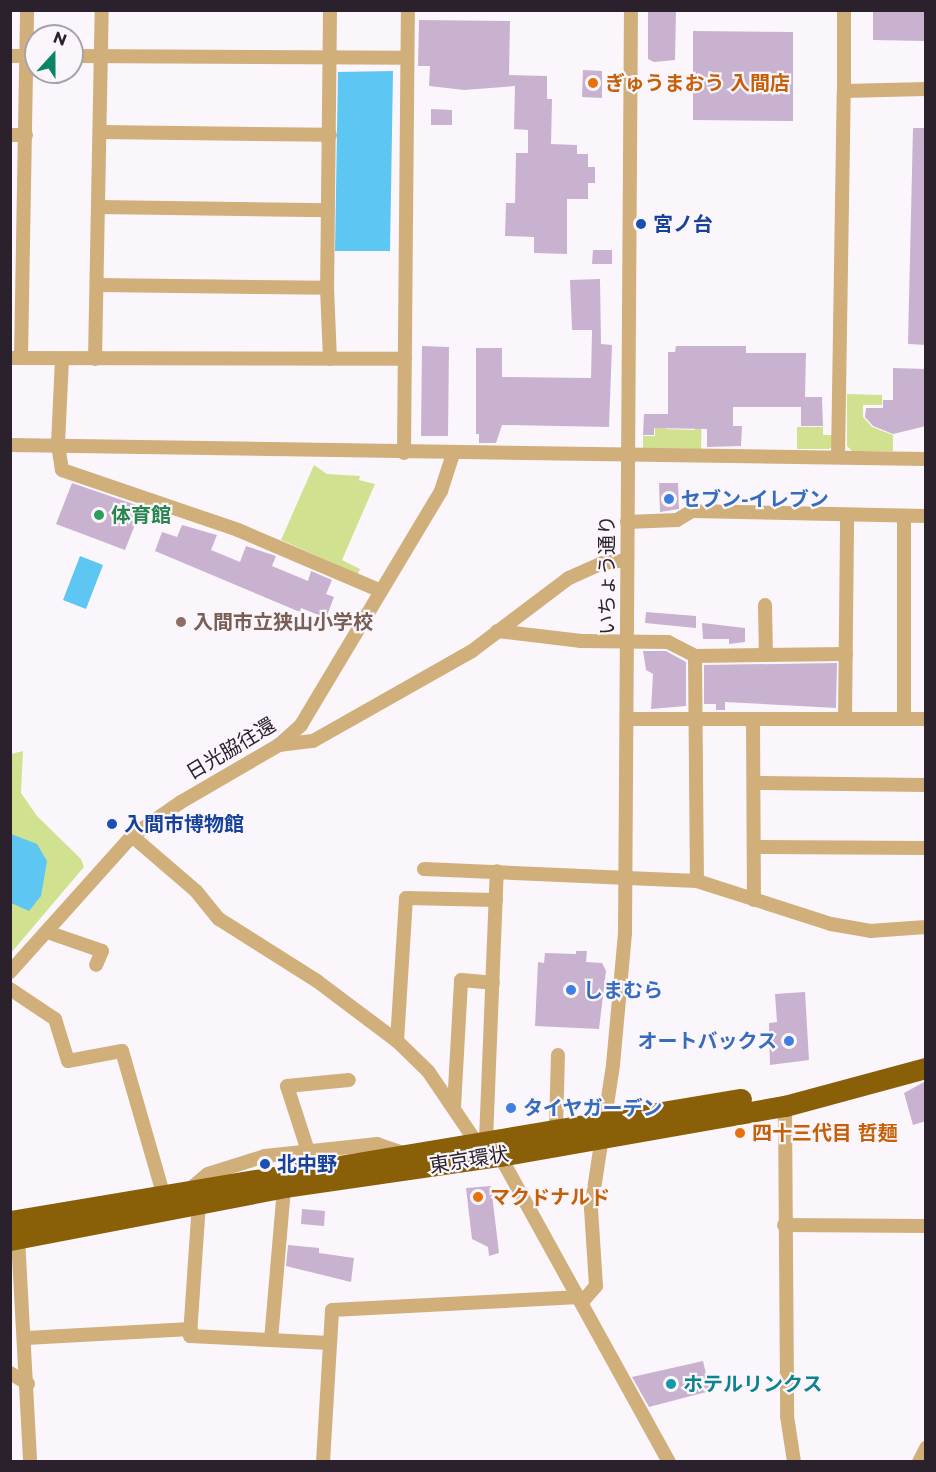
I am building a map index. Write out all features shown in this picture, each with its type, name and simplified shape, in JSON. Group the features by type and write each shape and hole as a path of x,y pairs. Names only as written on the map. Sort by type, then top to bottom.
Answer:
{"highway":[{"name":"東京環状","path":"13,1233 163,1193 195,1196 284,1187 487,1146 556,1129 602,1129 771,1094 926,1053"},
{"name":"東京環状","path":"13,1233 403,1153 487,1146 785,1106 926,1068"}],"street":[{"path":"95,359 102,10"},
{"path":"330,10 327,288 330,359"},
{"path":"404,453 408,10"},
{"name":"いちょう通り","path":"581,1299 596,1286 591,1209 622,982 626,877 631,10"},
{"path":"838,457 844,10"},
{"path":"84,56 407,58"},
{"path":"30,84 18,205 16,358 405,359"},
{"path":"844,91 926,89"},
{"path":"100,132 330,135"},
{"path":"10,135 26,135"},
{"path":"99,207 328,210"},
{"path":"97,285 327,288"},
{"path":"62,358 58,445 62,470 238,530 381,591"},
{"path":"10,445 453,454 926,459"},
{"name":"日光脇往還","path":"10,972 132,836 190,796 279,745 318,702 441,491 453,454"},
{"path":"627,522 677,520 692,511 926,516"},
{"path":"845,719 847,515"},
{"path":"904,516 904,719"},
{"path":"279,745 313,741 360,711 472,651 569,578 603,563 627,561"},
{"path":"765,605 765,655"},
{"path":"497,631 581,641 627,639 668,642 695,656 846,654"},
{"path":"695,656 698,881"},
{"path":"627,719 926,719"},
{"path":"753,719 754,900"},
{"path":"754,783 926,785"},
{"path":"132,836 196,891 219,919 318,981 398,1041 428,1071 454,1107 487,1146 581,1299 669,1461"},
{"path":"754,847 926,848"},
{"path":"424,869 698,881 831,924 870,931 926,927"},
{"path":"487,1146 497,871"},
{"path":"398,1041 406,898 496,900"},
{"path":"46,932 102,951 96,965"},
{"path":"454,1107 461,980 493,982"},
{"path":"10,989 55,1019 68,1061 122,1051 163,1193"},
{"path":"556,1129 558,1055"},
{"path":"308,1151 287,1086 349,1080"},
{"path":"785,1106 787,1416 794,1461"},
{"path":"330,1343 190,1336 195,1196 208,1174 265,1156 377,1144 403,1153"},
{"path":"271,1340 284,1187"},
{"path":"784,1225 926,1226"},
{"path":"13,1233 26,1338 30,1461"},
{"path":"323,1461 332,1310 581,1299"},
{"path":"26,1338 191,1329"},
{"path":"10,1373 28,1384"},
{"path":"919,1461 926,1448"}],"green space":[{"path":"847,394 882,395 882,405 863,405 863,417 872,427 893,435 893,451 852,451 847,446"},
{"path":"696,409 702,409 701,449 643,448 643,436 655,436 655,423 666,423 666,429 695,430"},
{"path":"797,427 823,427 823,435 834,435 834,445 829,449 797,449"},
{"path":"314,465 327,474 360,476 359,480 375,484 342,560 360,569 358,574 281,540"},
{"path":"23,751 21,793 37,816 81,859 84,867 11,953 11,754"}],"water":[{"path":"393,71 390,251 335,251 338,72"},
{"path":"80,556 103,565 86,609 63,600"},
{"path":"11,834 37,844 47,861 41,896 29,911 11,903"}],"building":[{"path":"648,10 676,10 675,60 654,62 648,59"},
{"path":"873,10 926,10 926,41 873,40"},
{"path":"419,20 510,21 509,75 547,76 547,99 552,99 551,144 577,145 577,154 588,154 588,167 595,167 595,183 588,183 588,199 567,199 567,254 534,253 534,237 505,236 506,203 515,203 516,153 528,153 528,130 514,129 515,86 464,90 429,86 430,66 418,66"},
{"path":"693,31 793,32 793,121 693,120"},
{"path":"583,70 602,71 602,98 582,97"},
{"path":"431,109 452,110 452,125 431,125"},
{"path":"913,128 926,128 926,345 908,344"},
{"path":"593,250 612,250 612,264 592,264"},
{"path":"600,279 601,344 612,345 609,427 502,425 496,443 479,443 479,434 476,434 476,348 502,348 502,377 591,378 592,330 572,330 570,280"},
{"path":"422,346 449,347 448,436 421,436"},
{"path":"676,346 746,346 746,353 806,353 805,397 822,397 823,426 801,426 801,407 733,407 733,426 742,426 741,446 707,447 707,429 654,428 654,435 643,435 644,414 668,414 668,352 675,352"},
{"path":"893,368 926,369 926,426 893,434 873,426 865,417 866,408 883,408 883,400 893,400"},
{"name":"体育館","path":"72,483 142,507 125,550 56,524"},
{"name":"セブン-イレブン","path":"659,483 678,483 679,509 660,512"},
{"path":"182,525 217,535 211,550 240,562 246,546 276,556 272,566 308,581 311,571 332,580 326,594 334,597 326,618 301,608 300,612 155,551 162,532 177,537"},
{"path":"646,612 696,616 696,628 645,623"},
{"path":"702,623 745,628 745,642 729,644 729,639 703,639"},
{"path":"643,651 666,651 686,662 686,706 651,709 653,674 646,670"},
{"path":"837,663 836,708 725,702 725,710 716,710 716,704 704,704 704,665"},
{"name":"しまむら","path":"576,951 587,951 586,962 602,963 606,971 599,1029 535,1026 538,962 544,963 545,953 576,954"},
{"name":"オートバックス","path":"805,992 809,1060 770,1065 769,1023 777,1022 775,994"},
{"path":"926,1081 926,1121 913,1125 904,1093"},
{"path":"491,1186 499,1253 489,1256 488,1247 472,1239 466,1188"},
{"path":"302,1209 325,1211 324,1226 301,1224"},
{"path":"288,1245 319,1248 319,1253 354,1258 351,1282 286,1266"},
{"name":"ホテルリンクス","path":"703,1361 710,1391 649,1407 632,1377"}],"place":[{"name":"ぎゅうまおう 入間店","path":"593,83"},
{"name":"宮ノ台","path":"641,224"},
{"name":"セブン-イレブン","path":"669,499"},
{"name":"体育館","path":"99,515"},
{"name":"入間市立狭山小学校","path":"181,622"},
{"name":"入間市博物館","path":"112,824"},
{"name":"しまむら","path":"571,990"},
{"name":"オートバックス","path":"789,1041"},
{"name":"タイヤガーデン","path":"511,1108"},
{"name":"四十三代目 哲麺","path":"740,1133"},
{"name":"北中野","path":"265,1164"},
{"name":"マクドナルド","path":"478,1197"},
{"name":"ホテルリンクス","path":"671,1384"}]}
